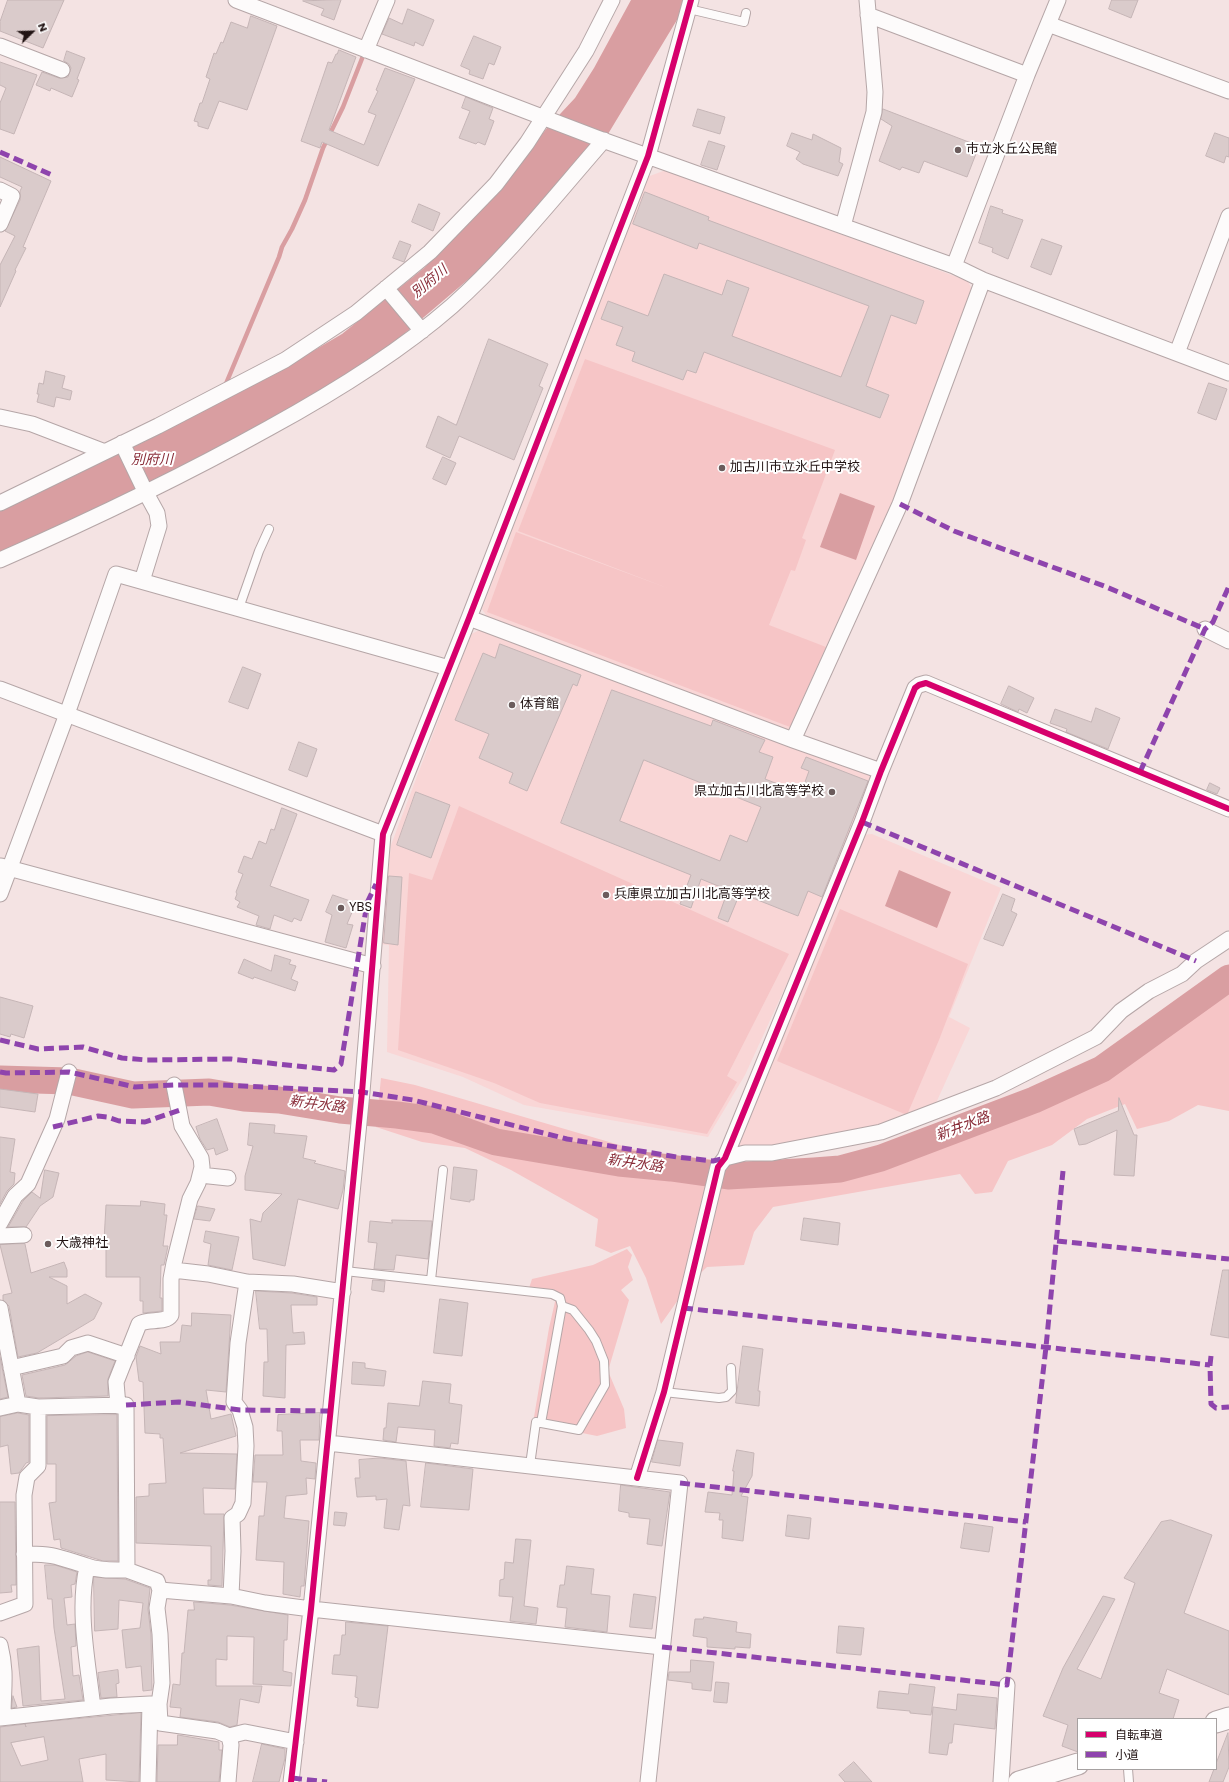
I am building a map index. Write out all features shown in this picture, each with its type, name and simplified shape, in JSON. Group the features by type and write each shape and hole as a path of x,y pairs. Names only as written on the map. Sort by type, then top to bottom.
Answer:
{"street":[{"path":"236,0 547,117 600,139 954,266 983,280 1229,373"},
{"path":"366,50 387,0"},
{"path":"0,502 59,476 122,443 177,417 285,360 328,333 430,252 486,195 547,117 586,51 612,0"},
{"path":"843,226 874,112 875,92 867,0"},
{"path":"954,266 1027,75 1058,0"},
{"path":"292,1782 343,1292 362,1092 383,834 469,618 648,156 690,5"},
{"path":"868,16 1027,75"},
{"path":"1048,24 1229,91"},
{"path":"0,46 62,70"},
{"path":"0,560 146,493 307,407 361,373 422,331 453,305 508,250 600,139"},
{"path":"0,190 12,196 0,224"},
{"path":"1177,353 1229,216"},
{"path":"793,740 900,504 983,280"},
{"path":"386,288 422,331"},
{"path":"0,417 32,424 105,452"},
{"path":"122,443 157,513 159,526 142,581"},
{"path":"0,894 5,867 67,714 116,574 449,668"},
{"path":"469,618 793,740 881,771"},
{"path":"1204,629 1229,641"},
{"path":"637,1478 664,1392 718,1168 725,1158 915,688 926,683 1229,809"},
{"path":"0,689 383,834"},
{"path":"5,867 373,966"},
{"path":"725,1158 745,1153 772,1153 881,1132 996,1088 1096,1037 1121,1011 1149,991 1182,974 1196,961 1229,939"},
{"path":"0,1223 16,1196 28,1184 57,1120 69,1072"},
{"path":"118,1406 116,1382 140,1324 143,1322 167,1319 171,1315 173,1270 190,1199 198,1183 202,1167 202,1158 182,1126 174,1085"},
{"path":"200,1175 228,1178"},
{"path":"0,1236 24,1235"},
{"path":"173,1270 208,1274 247,1282 292,1284 343,1292"},
{"path":"231,1596 233,1551 232,1518 238,1514 243,1503 246,1446 245,1427 240,1410 234,1402 238,1342 247,1282"},
{"path":"0,1308 18,1404"},
{"path":"11,1368 63,1356 71,1348 88,1343 127,1356"},
{"path":"0,1408 18,1404 38,1407 126,1406 127,1570"},
{"path":"0,1613 25,1604 24,1495 27,1477 38,1466 38,1407"},
{"path":"328,1443 680,1483 648,1782"},
{"path":"24,1554 52,1555 87,1567 127,1570 157,1581 160,1590 157,1608 160,1634 162,1683 155,1704 148,1782"},
{"path":"87,1567 84,1581 84,1629 93,1708"},
{"path":"160,1590 231,1596 265,1603 311,1609 662,1646"},
{"path":"0,1645 4,1660 6,1678 1,1717 93,1708 155,1704"},
{"path":"1001,1782 1007,1686"},
{"path":"155,1704 160,1723 217,1731 229,1736 245,1732 296,1742"},
{"path":"1217,1722 1229,1718"},
{"path":"228,1782 231,1745 229,1736"},
{"path":"1030,1780 1077,1764"}],"lane":[{"path":"690,5 744,22 746,13"},
{"path":"239,608 259,551 269,529"},
{"path":"431,1280 443,1170"},
{"path":"345,1271 552,1294 560,1298 562,1306 541,1423"},
{"path":"530,1465 536,1422 579,1430 605,1385 604,1361 596,1341 573,1310 562,1306"},
{"path":"664,1392 719,1398 726,1397 732,1391 731,1368"},
{"path":"1128,1770 1129,1782"}],"shaded area":[{"name":"加古川市立氷丘中学校","path":"666,170 968,281 973,292 896,497 794,726 787,730 488,618 482,609 647,177"},
{"path":"585,359 835,450 802,538 806,540 795,571 791,570 769,625 826,647 790,727 487,612 516,532 670,589 518,531"},
{"name":"兵庫県立加古川北高等学校","path":"482,629 873,775 874,780 800,955 745,1075 708,1137 524,1105 463,1077 387,1052 389,945 380,944 391,845 471,634"},
{"path":"459,806 789,954 727,1076 737,1082 707,1134 540,1103 494,1083 398,1050 409,873 432,880"},
{"path":"872,834 1001,888 949,1017 970,1028 936,1103 878,1128 775,1147 741,1146 737,1141 862,835"},
{"path":"840,909 968,964 939,1040 907,1115 777,1061"},
{"path":"1229,976 1229,1111 1198,1105 1169,1121 1137,1129 1125,1104 1087,1119 1052,1145 1008,1161 992,1192 975,1194 960,1174 773,1207 754,1232 744,1265 707,1267 690,1283 661,1324 646,1278 630,1246 611,1253 595,1246 598,1219 511,1170 465,1148 422,1142 376,1127 381,1078 415,1085 650,1154 754,1163 837,1157 938,1136 989,1115 1048,1082 1129,1046 1193,997"},
{"path":"627,1249 632,1255 628,1267 633,1280 621,1290 629,1300 608,1371 624,1409 626,1428 597,1436 533,1423 549,1328 557,1293 529,1288 532,1279 593,1265"}],"water":[{"name":"別府川","path":"631,0 687,0 686,5 608,134 592,147 484,266 384,351 315,397 166,478 0,553 0,509 289,365 342,334 424,268 483,208 547,128 575,98 594,68"},
{"path":"840,493 875,506 856,560 820,547"},
{"path":"899,870 951,892 937,928 885,906"}],"building":[{"path":"8,0 64,0 43,48 0,31 0,22"},
{"path":"341,0 334,20 321,15 324,9 303,1"},
{"path":"1112,0 1138,0 1131,18 1109,9"},
{"path":"408,9 434,20 423,46 415,42 414,46 382,34 389,18 402,24"},
{"path":"251,16 277,26 247,110 219,101 208,129 198,126 198,122 194,121 210,79 206,77 214,53 216,54 221,42 223,43 231,22 247,28"},
{"path":"474,36 501,47 494,65 489,63 483,79 469,74 470,70 461,66"},
{"path":"339,50 356,57 329,130 364,145 376,115 368,112 378,91 376,90 385,68 415,79 378,166 322,142 320,148 301,141 328,62 332,63"},
{"path":"67,51 85,58 77,79 79,80 72,97 51,88 50,91 36,85 42,72 59,78 68,77 71,68 69,64 64,61"},
{"path":"0,62 37,75 14,134 0,129 0,103 6,88 0,85"},
{"path":"466,97 493,108 489,119 494,121 485,145 478,142 476,144 459,138 470,111 462,108"},
{"path":"698,109 725,117 720,134 693,126"},
{"path":"883,109 979,146 967,177 924,161 919,173 902,167 900,170 879,161 892,126 881,119"},
{"path":"792,133 812,140 813,134 841,148 839,162 843,164 838,176 803,164 796,159 800,152 787,146"},
{"path":"1215,133 1229,138 1229,157 1226,156 1224,163 1206,156"},
{"path":"709,141 725,146 717,170 701,165"},
{"path":"0,157 51,181 23,247 26,248 0,307 0,265 15,236 5,231 20,200 20,191 22,187 0,177"},
{"path":"645,192 709,217 708,220 924,301 916,324 891,315 866,386 889,395 880,418 704,352 696,373 687,370 683,380 632,361 635,352 616,345 623,327 601,319 608,301 648,316 664,274 722,295 727,280 749,288 732,336 841,377 869,306 699,243 697,249 633,224"},
{"path":"419,204 440,213 433,231 412,222"},
{"path":"991,206 1003,210 1002,213 1023,220 1008,259 992,252 993,248 979,243"},
{"path":"1042,239 1062,246 1051,275 1031,267"},
{"path":"400,241 411,245 404,262 393,258"},
{"path":"489,339 548,364 539,386 543,388 514,460 459,436 450,458 426,447 438,416 456,425"},
{"path":"46,371 65,376 62,388 72,391 70,400 56,397 54,407 37,402 39,383 43,384"},
{"path":"1209,383 1227,389 1216,420 1198,413"},
{"path":"443,457 456,463 446,485 433,479"},
{"name":"体育館","path":"500,644 581,675 577,686 573,684 527,791 509,783 513,773 479,758 489,734 455,720 483,653 495,658"},
{"path":"243,667 261,674 248,709 229,702"},
{"path":"1009,686 1034,698 1027,713 1019,709 1018,712 1001,704"},
{"path":"612,690 711,726 713,720 765,740 759,752 773,757 765,779 801,793 809,771 801,768 806,757 868,781 822,897 808,891 798,916 740,893 728,922 718,918 728,890 701,879 691,908 680,904 691,875 561,823","holes":["644,760 761,807 747,842 730,835 720,861 620,821"]},
{"path":"1096,708 1120,718 1108,749 1066,732 1067,729 1050,723 1055,709 1091,722"},
{"path":"299,742 317,749 307,777 289,770"},
{"path":"1210,783 1220,788 1217,794 1207,790"},
{"path":"416,792 450,805 431,858 397,845"},
{"path":"282,808 297,814 270,886 309,900 301,921 294,918 292,922 274,915 270,929 256,925 259,916 237,907 240,902 235,899 243,874 238,872 244,856 252,859 259,841 266,844 271,829 274,830"},
{"path":"389,876 402,877 398,945 384,943"},
{"path":"1003,894 1015,899 1011,911 1017,914 1003,946 984,939"},
{"path":"333,895 356,903 347,924 353,925 346,948 325,942 332,915 326,912"},
{"path":"275,955 291,960 289,964 296,966 291,979 298,982 295,991 254,977 253,979 238,973 244,959 271,971"},
{"path":"0,997 33,1006 24,1038 11,1034 10,1037 0,1034"},
{"path":"0,1089 38,1094 35,1112 0,1107"},
{"path":"1119,1098 1134,1135 1137,1135 1134,1176 1114,1175 1117,1130 1086,1144 1079,1145 1074,1129 1118,1111"},
{"path":"217,1119 228,1150 216,1155 214,1148 207,1150 200,1139 196,1127"},
{"path":"250,1123 275,1125 274,1133 307,1136 303,1158 316,1161 314,1163 345,1171 343,1190 338,1209 298,1199 285,1266 253,1259 250,1219 261,1222 263,1213 282,1194 245,1190 245,1176 253,1146 248,1145"},
{"path":"0,1137 15,1139 10,1172 15,1173 14,1184 7,1191 0,1204"},
{"path":"454,1167 477,1170 474,1200 470,1200 470,1202 451,1199"},
{"path":"45,1170 59,1173 53,1197 40,1206 26,1227 8,1227 23,1201 32,1192 40,1198"},
{"path":"141,1201 165,1204 164,1215 167,1215 163,1246 168,1246 164,1265 161,1265 160,1298 162,1298 162,1311 143,1313 143,1301 140,1301 140,1277 106,1277 106,1241 104,1241 106,1205 140,1206"},
{"path":"198,1206 215,1209 210,1221 194,1219"},
{"path":"804,1218 840,1223 838,1245 801,1240"},
{"path":"392,1220 432,1221 428,1259 396,1255 394,1270 374,1269 377,1243 368,1242 370,1221 392,1223"},
{"path":"206,1231 239,1237 232,1270 208,1265 211,1244 204,1242"},
{"path":"25,1244 31,1273 64,1262 67,1270 67,1277 49,1277 67,1286 67,1304 85,1294 102,1303 94,1319 37,1353 18,1357 9,1306 3,1300 3,1295 12,1293 0,1245"},
{"path":"1223,1270 1229,1270 1229,1338 1211,1335"},
{"path":"373,1280 385,1281 384,1292 372,1290"},
{"path":"256,1291 292,1293 317,1297 317,1305 291,1305 293,1333 304,1332 305,1344 286,1345 285,1398 263,1396 264,1362 268,1362 267,1329 260,1329"},
{"path":"440,1299 468,1303 462,1356 434,1353"},
{"path":"192,1313 231,1315 226,1392 206,1390 211,1419 231,1414 236,1436 180,1453 237,1454 235,1489 203,1488 204,1514 224,1514 222,1586 208,1585 208,1580 211,1580 211,1546 136,1543 136,1497 149,1496 149,1484 166,1483 163,1438 160,1438 160,1434 145,1433 143,1382 139,1381 136,1357 140,1346 161,1354 160,1342 180,1342 182,1325 191,1326"},
{"path":"743,1346 763,1349 758,1391 760,1391 759,1406 736,1403"},
{"path":"88,1352 115,1361 108,1379 108,1396 39,1398 26,1396 22,1375 65,1365 76,1356"},
{"path":"0,1357 8,1397 0,1399"},
{"path":"353,1362 365,1363 365,1368 386,1371 384,1386 352,1384"},
{"path":"423,1381 451,1384 449,1403 462,1405 458,1444 451,1443 450,1448 434,1446 435,1430 398,1427 396,1442 383,1440 384,1428 386,1428 388,1403 419,1406"},
{"path":"18,1413 29,1415 29,1462 26,1463 19,1473 11,1474 8,1445 0,1447 0,1417"},
{"path":"320,1413 319,1440 300,1440 301,1461 316,1463 315,1479 306,1478 307,1494 286,1496 284,1518 309,1521 304,1586 301,1586 300,1597 283,1594 284,1562 256,1560 259,1516 264,1516 267,1482 253,1482 255,1455 283,1455 282,1431 277,1431 278,1415"},
{"path":"117,1415 118,1561 103,1561 61,1548 60,1539 54,1540 49,1503 56,1502 56,1464 47,1464 47,1416"},
{"path":"658,1440 683,1443 680,1466 652,1462"},
{"path":"737,1450 754,1453 752,1476 741,1496 748,1497 743,1541 722,1538 723,1520 719,1520 720,1513 705,1512 708,1492 732,1495 733,1471"},
{"path":"380,1458 406,1461 410,1506 403,1505 399,1530 384,1528 387,1499 376,1500 376,1496 357,1497 355,1478 360,1478 359,1460"},
{"path":"426,1463 473,1469 469,1510 421,1507"},
{"path":"621,1485 670,1492 662,1546 647,1544 650,1519 629,1517 629,1513 619,1511"},
{"path":"0,1502 15,1502 16,1585 11,1585 12,1592 0,1593"},
{"path":"335,1512 347,1513 345,1526 334,1525"},
{"path":"788,1515 811,1518 809,1539 786,1536"},
{"path":"1171,1520 1212,1535 1184,1613 1229,1631 1229,1695 1167,1669 1159,1693 1179,1700 1173,1718 1077,1718 1077,1752 1062,1746 1068,1725 1043,1716 1063,1668 1103,1596 1115,1599 1077,1669 1101,1679 1135,1583 1124,1578 1161,1522"},
{"path":"965,1523 993,1527 989,1552 961,1548"},
{"path":"516,1539 531,1540 524,1606 538,1608 536,1624 510,1621 513,1597 499,1596 500,1580 504,1579 505,1562 513,1563"},
{"path":"45,1565 55,1565 77,1572 75,1584 71,1585 72,1597 64,1598 67,1625 75,1624 76,1646 71,1647 73,1676 79,1675 83,1700 23,1706 17,1649 39,1646 41,1701 65,1699 54,1628 52,1599 48,1599"},
{"path":"567,1566 594,1569 591,1594 610,1596 607,1632 565,1627 567,1608 557,1607 560,1585 564,1585"},
{"path":"94,1577 125,1579 150,1588 148,1609 151,1635 152,1690 143,1691 141,1666 126,1668 122,1630 140,1628 143,1603 119,1600 118,1629 95,1631"},
{"path":"634,1594 656,1597 652,1629 630,1627"},
{"path":"194,1602 230,1605 288,1615 287,1640 284,1640 283,1671 292,1673 291,1686 253,1684 254,1637 227,1636 227,1660 216,1659 216,1686 262,1686 259,1703 240,1699 237,1725 230,1727 218,1722 180,1717 181,1708 170,1707 173,1684 180,1685 182,1653 184,1653 188,1610 194,1610"},
{"path":"704,1617 737,1622 736,1632 751,1634 750,1648 735,1647 735,1649 707,1647 707,1638 693,1636 695,1619 703,1619"},
{"path":"346,1622 388,1626 378,1708 357,1706 358,1698 355,1697 357,1676 332,1674 334,1655 340,1655 342,1635 345,1635"},
{"path":"839,1626 864,1628 861,1655 837,1653"},
{"path":"691,1660 714,1662 711,1691 692,1689 692,1683 668,1680 669,1672 690,1672"},
{"path":"118,1670 119,1683 116,1684 117,1697 101,1698 98,1673"},
{"path":"716,1682 729,1683 727,1703 714,1702"},
{"path":"910,1684 935,1687 931,1715 910,1713 910,1711 877,1708 879,1691 908,1694"},
{"path":"958,1694 997,1698 995,1729 954,1724 952,1743 949,1743 947,1755 929,1753 933,1707 956,1710"},
{"path":"13,1696 17,1707 12,1708"},
{"path":"141,1713 139,1782 106,1780 106,1754 79,1759 83,1782 0,1782 0,1727","holes":["44,1737 48,1760 21,1766 11,1743"]},
{"path":"1228,1733 1229,1767 1223,1782 1209,1782 1214,1770 1217,1770 1217,1761"},
{"path":"178,1735 219,1742 219,1750 222,1750 219,1782 157,1782 158,1745 177,1745"},
{"path":"262,1744 285,1749 285,1758 279,1782 253,1782"},
{"path":"854,1762 872,1782 845,1782 839,1775"}],"waterway":[{"path":"225,386 282,247 305,200 323,148 343,107 363,56"},
{"name":"新井水路","path":"0,1079 69,1081 133,1095 209,1092 244,1098 279,1100 340,1110 397,1115 434,1120 496,1142 619,1163 728,1176 840,1169 881,1158 1034,1100 1102,1069 1229,978"}],"marked path":[{"path":"0,152 54,176"},
{"path":"900,504 954,531 1104,586 1205,629"},
{"path":"1140,772 1205,629 1213,622 1229,586"},
{"path":"862,822 1196,961"},
{"path":"0,1040 38,1049 83,1047 122,1058 147,1060 231,1059 334,1070 341,1064 367,903 376,884"},
{"path":"0,1072 69,1072 135,1087 221,1085 362,1092 413,1100 567,1139 677,1157 713,1161 725,1158"},
{"path":"53,1127 98,1116 119,1121 145,1122 180,1110"},
{"path":"662,1647 1007,1685 1046,1347 1063,1171"},
{"path":"1057,1241 1229,1259"},
{"path":"683,1308 1210,1365"},
{"path":"1211,1356 1211,1404 1216,1408 1229,1407"},
{"path":"126,1405 179,1402 240,1410 331,1411"},
{"path":"680,1483 1026,1522"},
{"path":"292,1778 327,1782"}],"cycle path":[{"path":"291,1782 311,1609 362,1092 383,834 469,618 648,156 691,0"},
{"path":"637,1478 664,1392 718,1167 725,1158 915,688 926,683 1229,809"}],"place":[{"name":"市立氷丘公民館","path":"958,150"},
{"name":"加古川市立氷丘中学校","path":"722,468"},
{"name":"体育館","path":"512,705"},
{"name":"県立加古川北高等学校","path":"832,792"},
{"name":"兵庫県立加古川北高等学校","path":"606,895"},
{"name":"YBS","path":"341,908"},
{"name":"大歳神社","path":"48,1244"}]}
